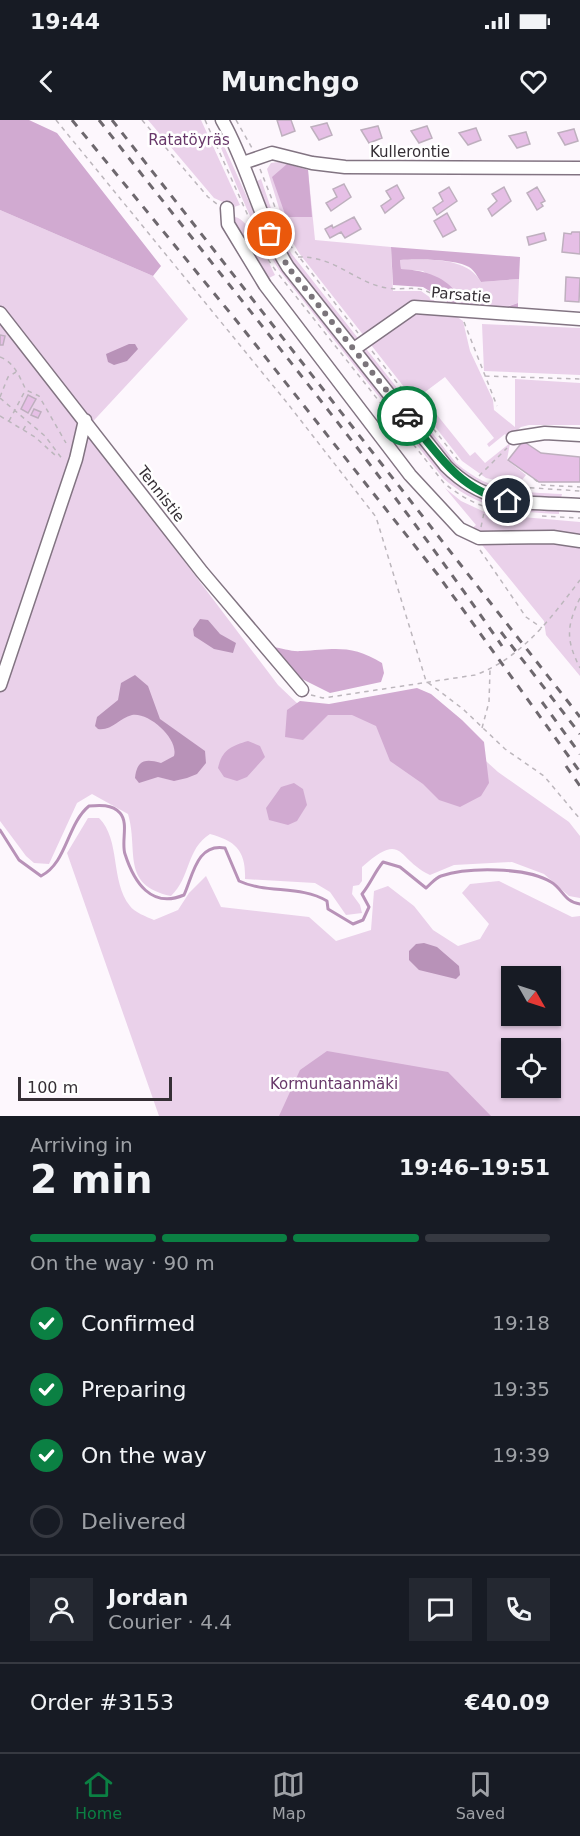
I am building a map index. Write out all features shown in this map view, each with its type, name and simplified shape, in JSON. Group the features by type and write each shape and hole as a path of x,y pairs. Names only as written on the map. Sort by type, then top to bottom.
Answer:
{"street":[{"path":"222,120 243,162 277,249 359,345 446,466 470,487 508,501 580,505"},
{"name":"Kullerontie","path":"243,162 272,153 312,163 345,167 580,168"},
{"path":"227,208 228,224 236,240 272,295 410,475 460,529 478,543 542,537 580,541"},
{"name":"Parsatie","path":"359,345 414,307 580,319"},
{"name":"Tennistie","path":"0,312 202,573 302,690"},
{"path":"0,685 76,459 85,420"},
{"path":"513,438 545,433 580,435"}],"path":[{"path":"56,120 288,404 376,517 426,681 463,709 505,749 549,780 580,819"},
{"path":"142,120 208,197 227,208"},
{"path":"205,120 247,213"},
{"path":"236,120 256,157 282,229 297,257 359,345 461,463"},
{"path":"297,257 320,258 379,286 419,288 439,298"},
{"path":"456,310 461,314 497,406"},
{"path":"0,357 8,360 17,371 26,390 39,396 76,459"},
{"path":"17,371 8,377 0,398 15,408 59,453 71,474"},
{"path":"484,376 580,379"},
{"path":"9,421 26,390"},
{"path":"0,416 23,430 55,455"},
{"path":"23,430 28,421"},
{"path":"479,477 513,442 513,438"},
{"path":"474,473 484,479"},
{"path":"527,488 534,479 542,485 580,487"},
{"path":"497,485 580,491"},
{"path":"485,507 478,543 526,617 542,628"},
{"path":"302,690 310,695 323,698 476,675 490,670 542,628 580,580"},
{"path":"580,598 568,632 569,648 580,668"},
{"path":"482,728 489,702 490,670"}],"green space":[{"path":"0,120 29,120 57,133 161,266 153,276 0,210"},
{"name":"Ratatöyräs","path":"148,120 201,120 240,205 234,207 214,198"},
{"path":"224,146 268,244 283,269 444,473 457,484 484,498 513,505 559,511 559,514 512,510 484,503 457,489 443,478 279,270 247,210 221,148"},
{"path":"278,162 308,170 315,240 391,247 393,291 421,291 463,321 470,351 493,400 494,410 515,427 515,379 580,383 580,425 529,425 521,427 507,438 505,434 489,447 487,444 494,438 445,377 421,395 470,456 475,452 485,463 510,443 507,460 526,475 518,485 486,478 462,461 299,253 286,231 267,169 271,163"},
{"path":"287,164 308,170 312,217 286,217 272,177"},
{"path":"261,179 277,226 291,253 456,463 481,480 505,489 562,494 561,498 504,494 471,481 446,458 291,261 269,217 257,181"},
{"path":"0,210 153,276 188,319 85,430 278,685 298,704 327,707 411,693 498,772 569,822 580,836 580,898 569,896 544,874 512,862 454,865 430,875 419,869 399,851 393,849 386,850 362,867 362,881 359,885 353,886 352,894 360,905 362,913 346,915 330,892 315,883 245,879 244,861 238,849 227,840 210,834 197,847 182,880 171,896 155,891 144,884 138,875 134,865 128,814 92,794 77,803 49,864 34,863 26,856 0,821"},
{"path":"235,217 247,225 253,233 275,275 265,280 232,221"},
{"path":"391,247 520,257 519,279 481,282 473,270 463,264 435,260 400,260 401,269 424,272 445,281 456,292 454,300 471,310 492,311 518,303 518,310 472,317 423,287 393,285"},
{"path":"400,260 445,261 466,268 481,282 519,279 518,303 482,314 463,307 423,271 401,269"},
{"path":"482,324 580,328 580,375 484,371"},
{"path":"445,488 461,501 489,514 580,522 580,676 546,635 544,621 478,540 471,529 476,525"},
{"path":"273,647 298,651 352,650 382,663 384,673 381,682 330,693 296,676"},
{"path":"417,688 431,694 484,742 489,783 481,796 460,807 439,800 423,784 390,761 376,726 352,715 328,715 303,740 285,737 287,710 300,701 329,704"},
{"path":"248,741 260,746 265,757 247,777 237,781 224,777 218,768 222,757 232,747"},
{"path":"294,783 303,789 307,805 297,821 288,825 269,820 266,808 281,787"},
{"path":"88,818 99,818 106,827 120,885 130,906 154,920 178,910 189,893 206,876 221,907 309,917 336,941 371,930 374,891 388,886 414,906 433,930 458,946 480,939 489,924 462,893 470,884 499,881 572,917 580,916 580,1116 159,1116 67,853"},
{"name":"Kormuntaanmäki","path":"327,1051 448,1072 491,1116 279,1116 300,1070"}],"shaded area":[{"path":"129,344 135,344 138,349 127,361 114,365 108,362 106,354"},
{"path":"200,619 208,620 220,634 236,643 233,653 214,649 194,636 193,629"},
{"path":"135,675 148,686 160,719 205,751 206,763 197,774 174,781 158,777 139,783 135,778 140,764 146,761 161,763 174,756 172,742 167,735 154,722 139,715 132,715 103,729 95,726 97,717 118,700 121,683"},
{"path":"424,943 437,947 459,966 460,975 456,979 419,970 409,960 409,951 416,944"}],"building":[{"path":"277,120 291,120 295,131 282,136"},
{"path":"327,123 332,135 319,140 311,127"},
{"path":"378,126 382,138 369,143 361,130"},
{"path":"427,126 432,138 419,143 411,131"},
{"path":"476,128 481,140 468,145 459,133"},
{"path":"574,129 578,141 565,145 558,133"},
{"path":"526,132 530,144 517,148 509,136"},
{"path":"344,184 351,197 331,211 326,203 337,197 333,189"},
{"path":"397,185 404,198 385,213 381,206 391,199 386,191"},
{"path":"449,187 457,201 437,215 433,208 443,201 439,193"},
{"path":"504,187 511,201 492,216 488,209 497,201 492,194"},
{"path":"537,187 545,201 541,203 543,206 537,210 527,193"},
{"path":"447,213 456,230 443,237 434,221"},
{"path":"354,217 361,229 345,238 341,232 330,238 325,229 332,225 333,228"},
{"path":"580,232 580,254 562,252 564,233 571,234"},
{"path":"544,233 546,240 529,245 527,237"},
{"path":"566,277 580,278 579,302 565,301"},
{"path":"0,335 5,336 3,345 0,345"},
{"path":"28,395 36,399 28,413 21,409"},
{"path":"34,409 41,412 38,418 31,415"},
{"path":"523,441 541,453 580,457 580,482 539,482 508,460"}],"waterway":[{"path":"0,830 19,860 41,876 56,862 76,823 89,806 109,807 117,810 123,817 124,849 133,874 145,890 153,896 172,898 184,895 202,855 208,850 225,848 239,881 250,885 317,896 327,901 328,909 353,924 363,920 369,907 362,894 383,862 400,867 426,888 441,876 452,873 481,870 527,873 551,882 570,901 580,904"}],"railway":[{"path":"72,120 240,325 438,575 580,772"},
{"path":"99,120 355,445 502,646"},
{"path":"112,120 580,717"},
{"path":"501,632 580,734"},
{"path":"542,702 580,754"},
{"path":"566,766 580,786"}],"way so far":[{"path":"270,234 288,267 407,416"}],"route":[{"path":"407,416 446,466 470,487 508,501"}]}
